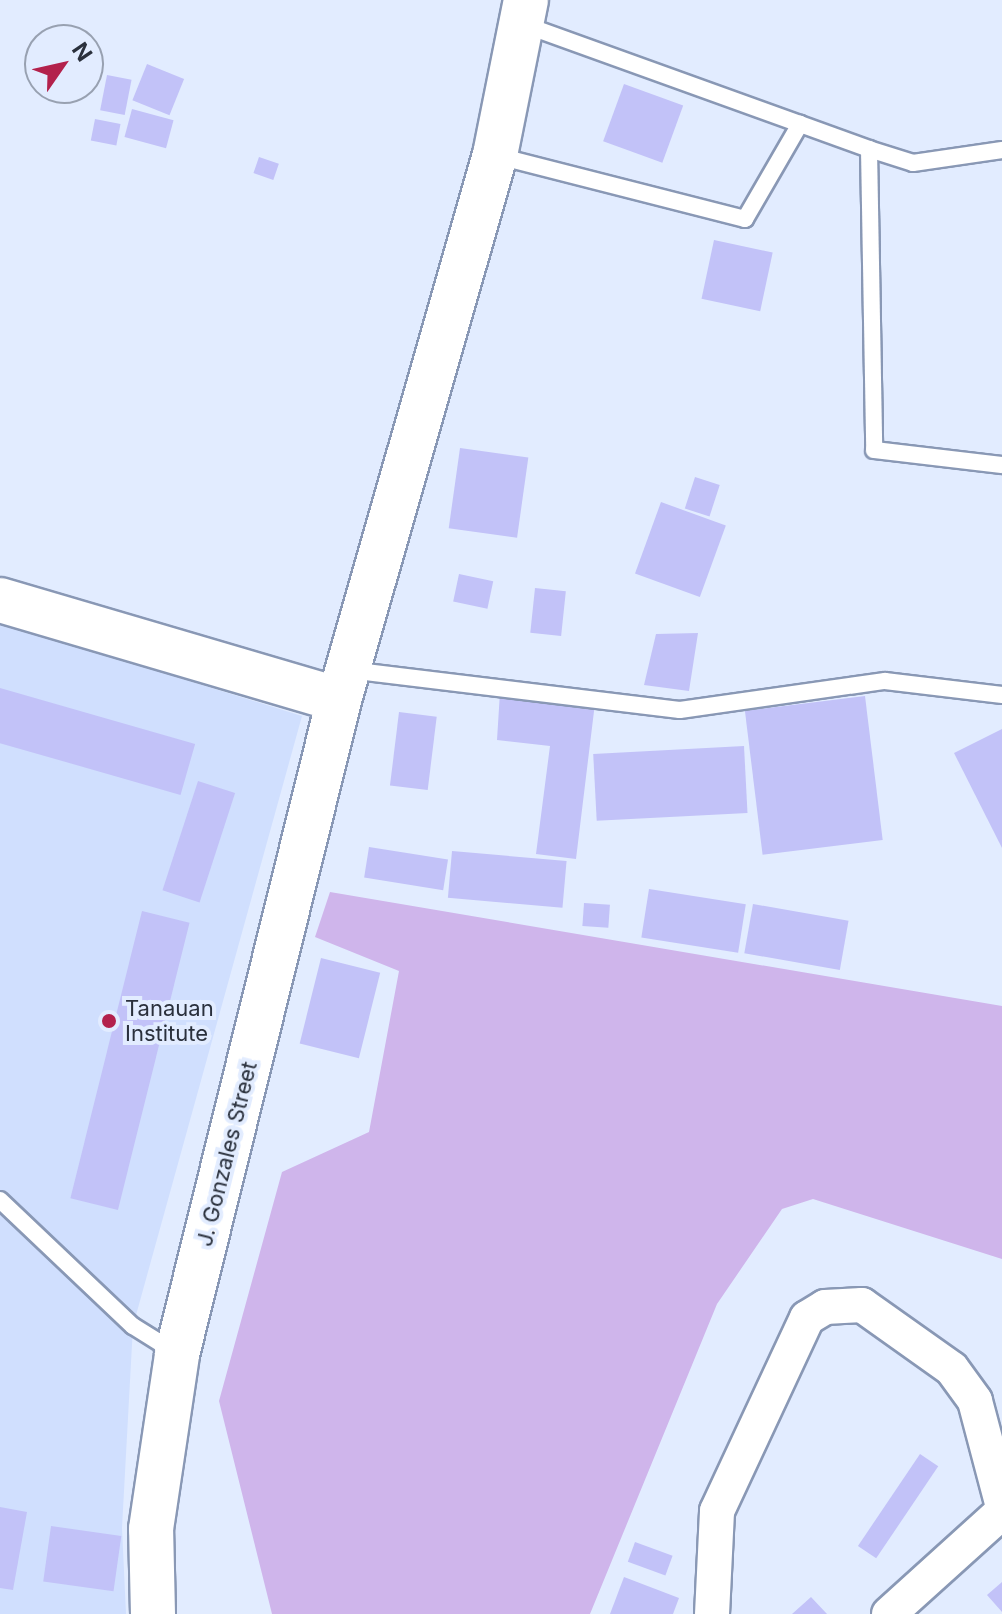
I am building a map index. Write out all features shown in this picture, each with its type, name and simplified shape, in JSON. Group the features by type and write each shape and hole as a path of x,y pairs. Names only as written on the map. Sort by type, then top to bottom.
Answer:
{"main road":[{"name":"J. Gonzales Street","path":"153,1614 151,1529 177,1354 343,685 495,155 525,12"},
{"path":"0,600 343,685"}],"street":[{"path":"712,1614 717,1511 807,1318 825,1307 862,1305 952,1369 975,1401 1002,1503"},
{"path":"889,1614 1002,1512"}],"lane":[{"path":"525,12 800,124 913,163 1002,150"},
{"path":"495,155 745,219 800,124"},
{"path":"869,149 874,450 1002,465"},
{"path":"343,685 680,710 885,681 1002,695"},
{"path":"0,1200 133,1326 177,1354"}],"shaded area":[{"name":"Tanauan Institute","path":"0,622 302,716 133,1326 122,1528 126,1614 0,1614"},
{"path":"330,892 1002,1006 1002,1259 813,1199 782,1209 717,1304 590,1614 272,1614 219,1401 282,1172 369,1132 399,971 315,937"}],"building":[{"path":"147,64 184,79 169,115 132,100"},
{"path":"107,75 132,80 125,115 100,110 104,104"},
{"path":"624,84 683,106 662,163 603,141"},
{"path":"132,109 174,120 166,148 124,137"},
{"path":"95,119 121,124 116,146 91,141"},
{"path":"259,157 279,164 273,180 253,173"},
{"path":"714,240 773,252 760,311 702,299"},
{"path":"460,448 528,458 517,538 449,528"},
{"path":"695,477 720,485 710,516 685,508"},
{"path":"661,502 726,526 700,597 635,573"},
{"path":"459,574 493,581 487,609 453,601"},
{"path":"535,588 566,591 561,636 530,633"},
{"path":"698,633 689,691 644,685 656,634"},
{"path":"0,688 195,744 181,795 0,743"},
{"path":"500,692 595,703 576,859 536,854 550,746 497,740"},
{"path":"865,696 883,840 763,855 745,711"},
{"path":"399,712 437,717 428,790 390,785"},
{"path":"1002,729 1002,848 954,753"},
{"path":"744,746 748,813 597,821 593,754"},
{"path":"198,781 235,793 200,902 162,890"},
{"path":"369,847 448,860 443,890 364,878"},
{"path":"452,851 567,861 562,908 448,898"},
{"path":"649,889 746,904 738,953 641,937"},
{"path":"584,903 610,905 608,928 582,926"},
{"path":"753,904 849,921 840,970 744,953"},
{"path":"142,911 190,923 118,1210 70,1198"},
{"path":"321,958 380,973 359,1058 300,1043"},
{"path":"920,1454 938,1466 876,1558 858,1546"},
{"path":"0,1507 27,1512 13,1590 0,1588"},
{"path":"51,1526 121,1536 114,1591 43,1581"},
{"path":"635,1542 673,1556 665,1575 628,1562"},
{"path":"624,1577 679,1598 673,1614 610,1614"},
{"path":"1002,1582 1002,1612 987,1595"},
{"path":"811,1597 827,1614 792,1614"}],"place":[{"name":"Tanauan Institute","path":"109,1021"}]}
